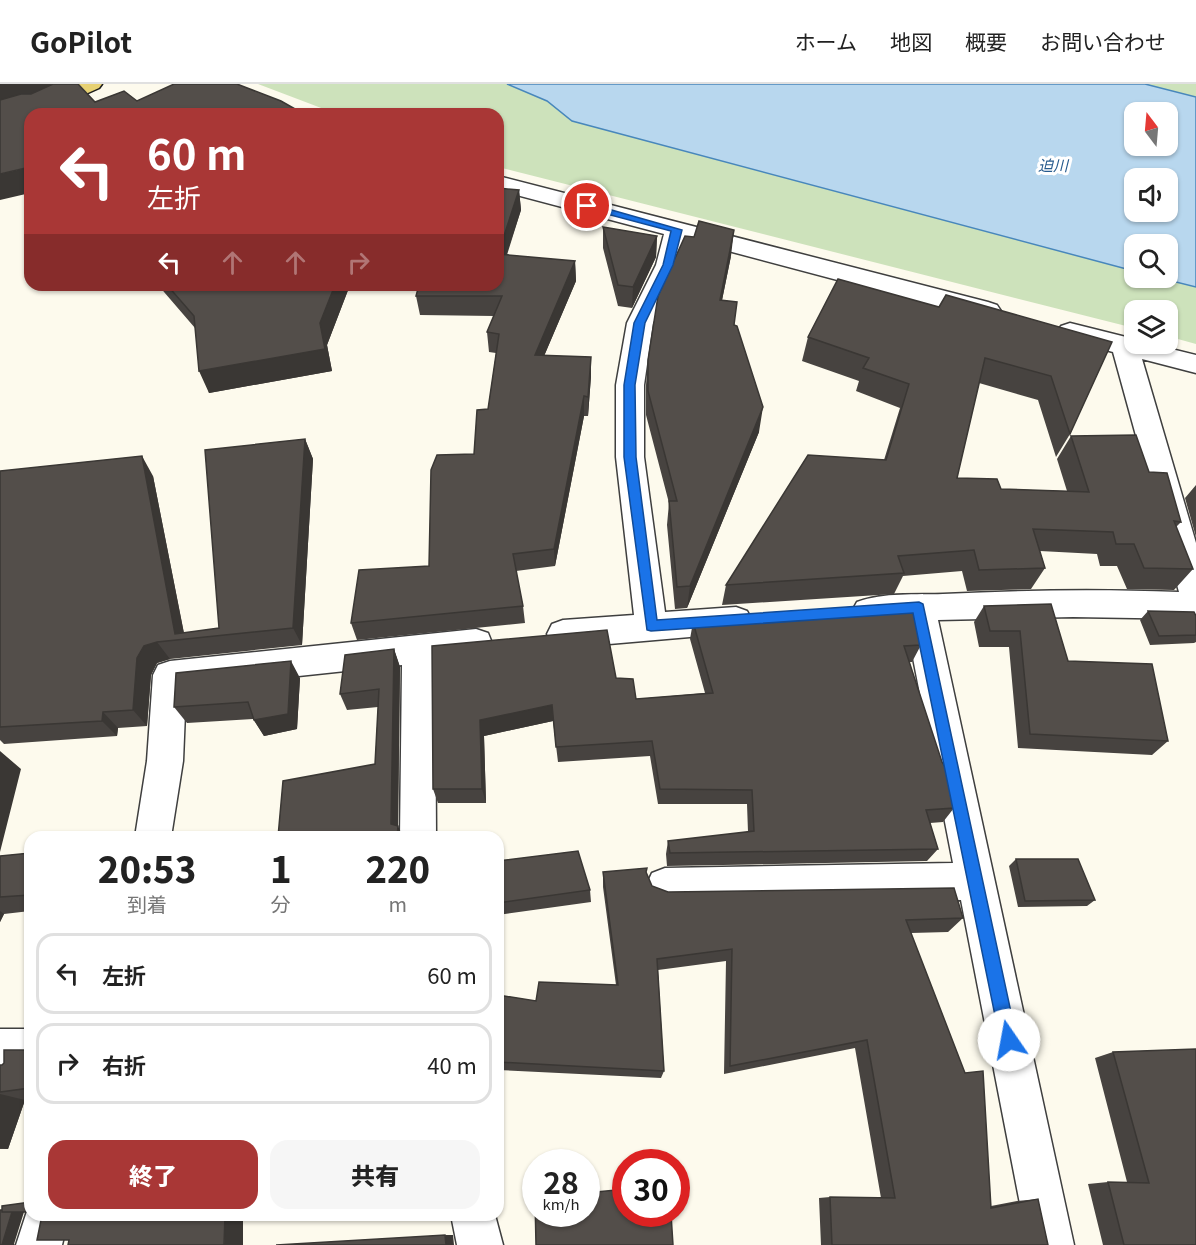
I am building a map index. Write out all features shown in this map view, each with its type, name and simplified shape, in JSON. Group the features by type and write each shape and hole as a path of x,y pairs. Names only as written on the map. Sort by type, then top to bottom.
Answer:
{"main road":[{"path":"35,108 92,84"},
{"path":"0,118 24,111"}],"street":[{"path":"504,185 1009,317"},
{"path":"651,626 630,457 630,385 640,323 668,265 677,230"},
{"path":"1044,326 1124,347"},
{"path":"1127,354 1196,596"},
{"path":"1154,354 1196,364"},
{"path":"837,613 919,608 1130,603 1196,606"},
{"path":"919,608 1051,1245"},
{"path":"535,637 768,618"},
{"path":"154,831 165,761 170,675 500,641"},
{"path":"418,831 419,649"},
{"path":"665,886 976,881"},
{"path":"0,1050 24,1050"},
{"path":"39,1245 45,1221"},
{"path":"474,1221 480,1245"}],"green space":[{"path":"258,84 507,84 547,101 572,121 1124,268 1124,288 1178,288 1178,282 1196,287 1196,344 1178,339 1178,300 1124,300 1124,325 504,169 504,108 321,108"},
{"path":"1145,84 1196,84 1196,97"}],"water":[{"name":"迫川","path":"507,84 1145,84 1196,97 1196,287 1178,282 1178,234 1124,234 1124,268 572,121 547,101"}],"building":[{"path":"53,84 78,84 95,102 124,91 137,101 174,84 237,84 293,108 24,108 24,168 0,174 0,100 21,94 31,94"},
{"path":"504,189 519,190 504,236"},
{"path":"699,221 734,230 720,300 737,302 734,325 737,326 763,407 690,586 677,587 669,501 677,501 648,391 648,360 658,296 685,236 694,237"},
{"path":"603,227 657,236 633,287 618,285"},
{"path":"504,255 575,261 535,355 591,357 588,397 584,396 554,549 513,554 523,606 351,623 359,570 429,566 431,470 437,455 474,454 477,410 488,409 499,334 487,332 502,296 416,296 417,291 504,291"},
{"path":"838,279 939,307 946,295 1112,342 1070,434 1051,376 985,358 957,478 997,479 1001,489 1089,492 1071,436 1136,435 1149,472 1167,473 1181,522 1174,521 1193,569 1144,568 1134,544 1116,544 1113,532 1033,529 1045,568 979,570 974,550 898,556 904,573 726,585 808,455 886,460 909,384 863,368 869,358 808,337"},
{"path":"172,291 333,291 320,323 325,349 199,371 194,316"},
{"path":"305,439 293,628 157,642 144,646 137,658 133,710 103,712 102,721 0,727 0,471 142,456 175,634 219,628 205,450"},
{"path":"1051,604 1068,661 1152,664 1168,741 1030,734 1020,631 990,631 984,606"},
{"path":"912,607 921,645 904,646 942,762 946,768 954,808 926,810 938,849 670,853 668,841 754,831 752,790 660,789 652,741 556,747 552,705 480,720 482,789 433,789 432,646 607,630 616,678 633,679 636,699 713,693 693,622"},
{"path":"1148,611 1194,612 1196,635 1159,636"},
{"path":"394,649 391,824 398,826 398,831 279,831 283,781 375,764 379,689 340,694 345,655"},
{"path":"291,661 288,714 254,720 248,702 174,707 176,673"},
{"path":"578,851 590,890 504,902 504,860"},
{"path":"24,854 24,895 0,897 0,856"},
{"path":"1016,859 1078,859 1095,900 1025,901"},
{"path":"647,868 646,872 652,886 668,892 954,888 963,918 906,920 965,1073 983,1071 991,1208 1038,1199 1048,1245 832,1245 830,1197 895,1198 867,1040 730,1066 732,949 657,959 664,1071 504,1062 504,996 536,1001 539,982 618,985 603,872"},
{"path":"1196,1049 1196,1245 1124,1245 1108,1182 1149,1183 1113,1052"},
{"path":"4,1050 24,1050 24,1089 0,1092 0,1065 4,1063"},
{"path":"612,1190 612,1227 672,1227 673,1245 536,1245 536,1227 600,1227 600,1192"},
{"path":"24,1203 24,1212 2,1212 2,1206"},
{"path":"0,1210 12,1212 2,1245 0,1245"},
{"path":"41,1221 225,1221 224,1245 68,1245 69,1240 37,1240"},
{"path":"445,1235 446,1245 276,1245"}],"route":[{"path":"587,206 677,230 668,265 640,323 630,385 630,457 651,626 919,608 1009,1040"}]}
